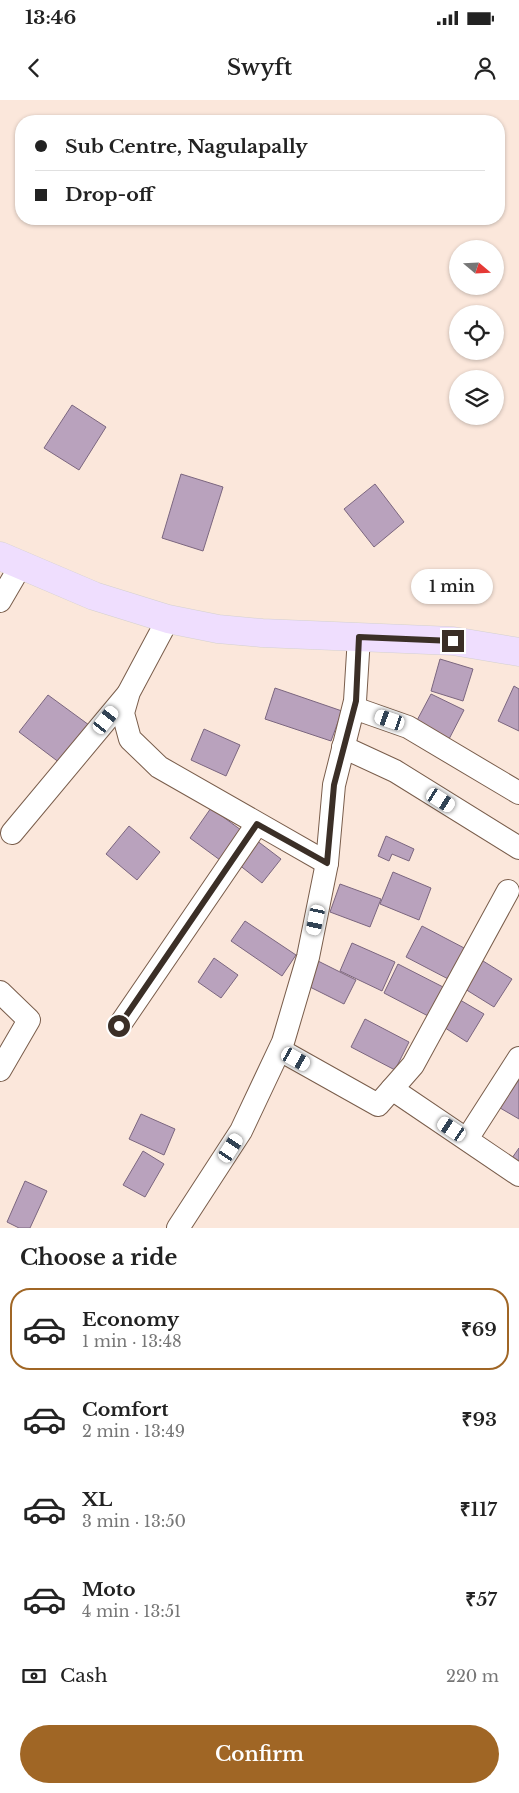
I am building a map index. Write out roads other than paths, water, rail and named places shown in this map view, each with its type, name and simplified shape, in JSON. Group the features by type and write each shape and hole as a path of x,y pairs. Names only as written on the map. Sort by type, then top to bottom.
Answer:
{"main road":[{"path":"10,561 94,596 168,619 218,629 453,641 519,652"}],"street":[{"path":"0,601 10,561"},
{"path":"12,833 129,692 168,619"},
{"path":"178,1228 241,1131 280,1050 308,957 327,863 334,785 354,708 359,637"},
{"path":"129,692 123,713 130,739 159,767 327,863"},
{"path":"354,708 408,727 519,793"},
{"path":"344,747 395,771 519,848"},
{"path":"119,1026 257,824"},
{"path":"280,1050 378,1105 413,1065 508,891"},
{"path":"0,992 29,1020 0,1070"},
{"path":"466,1139 519,1058"},
{"path":"392,1089 519,1175"}]}
